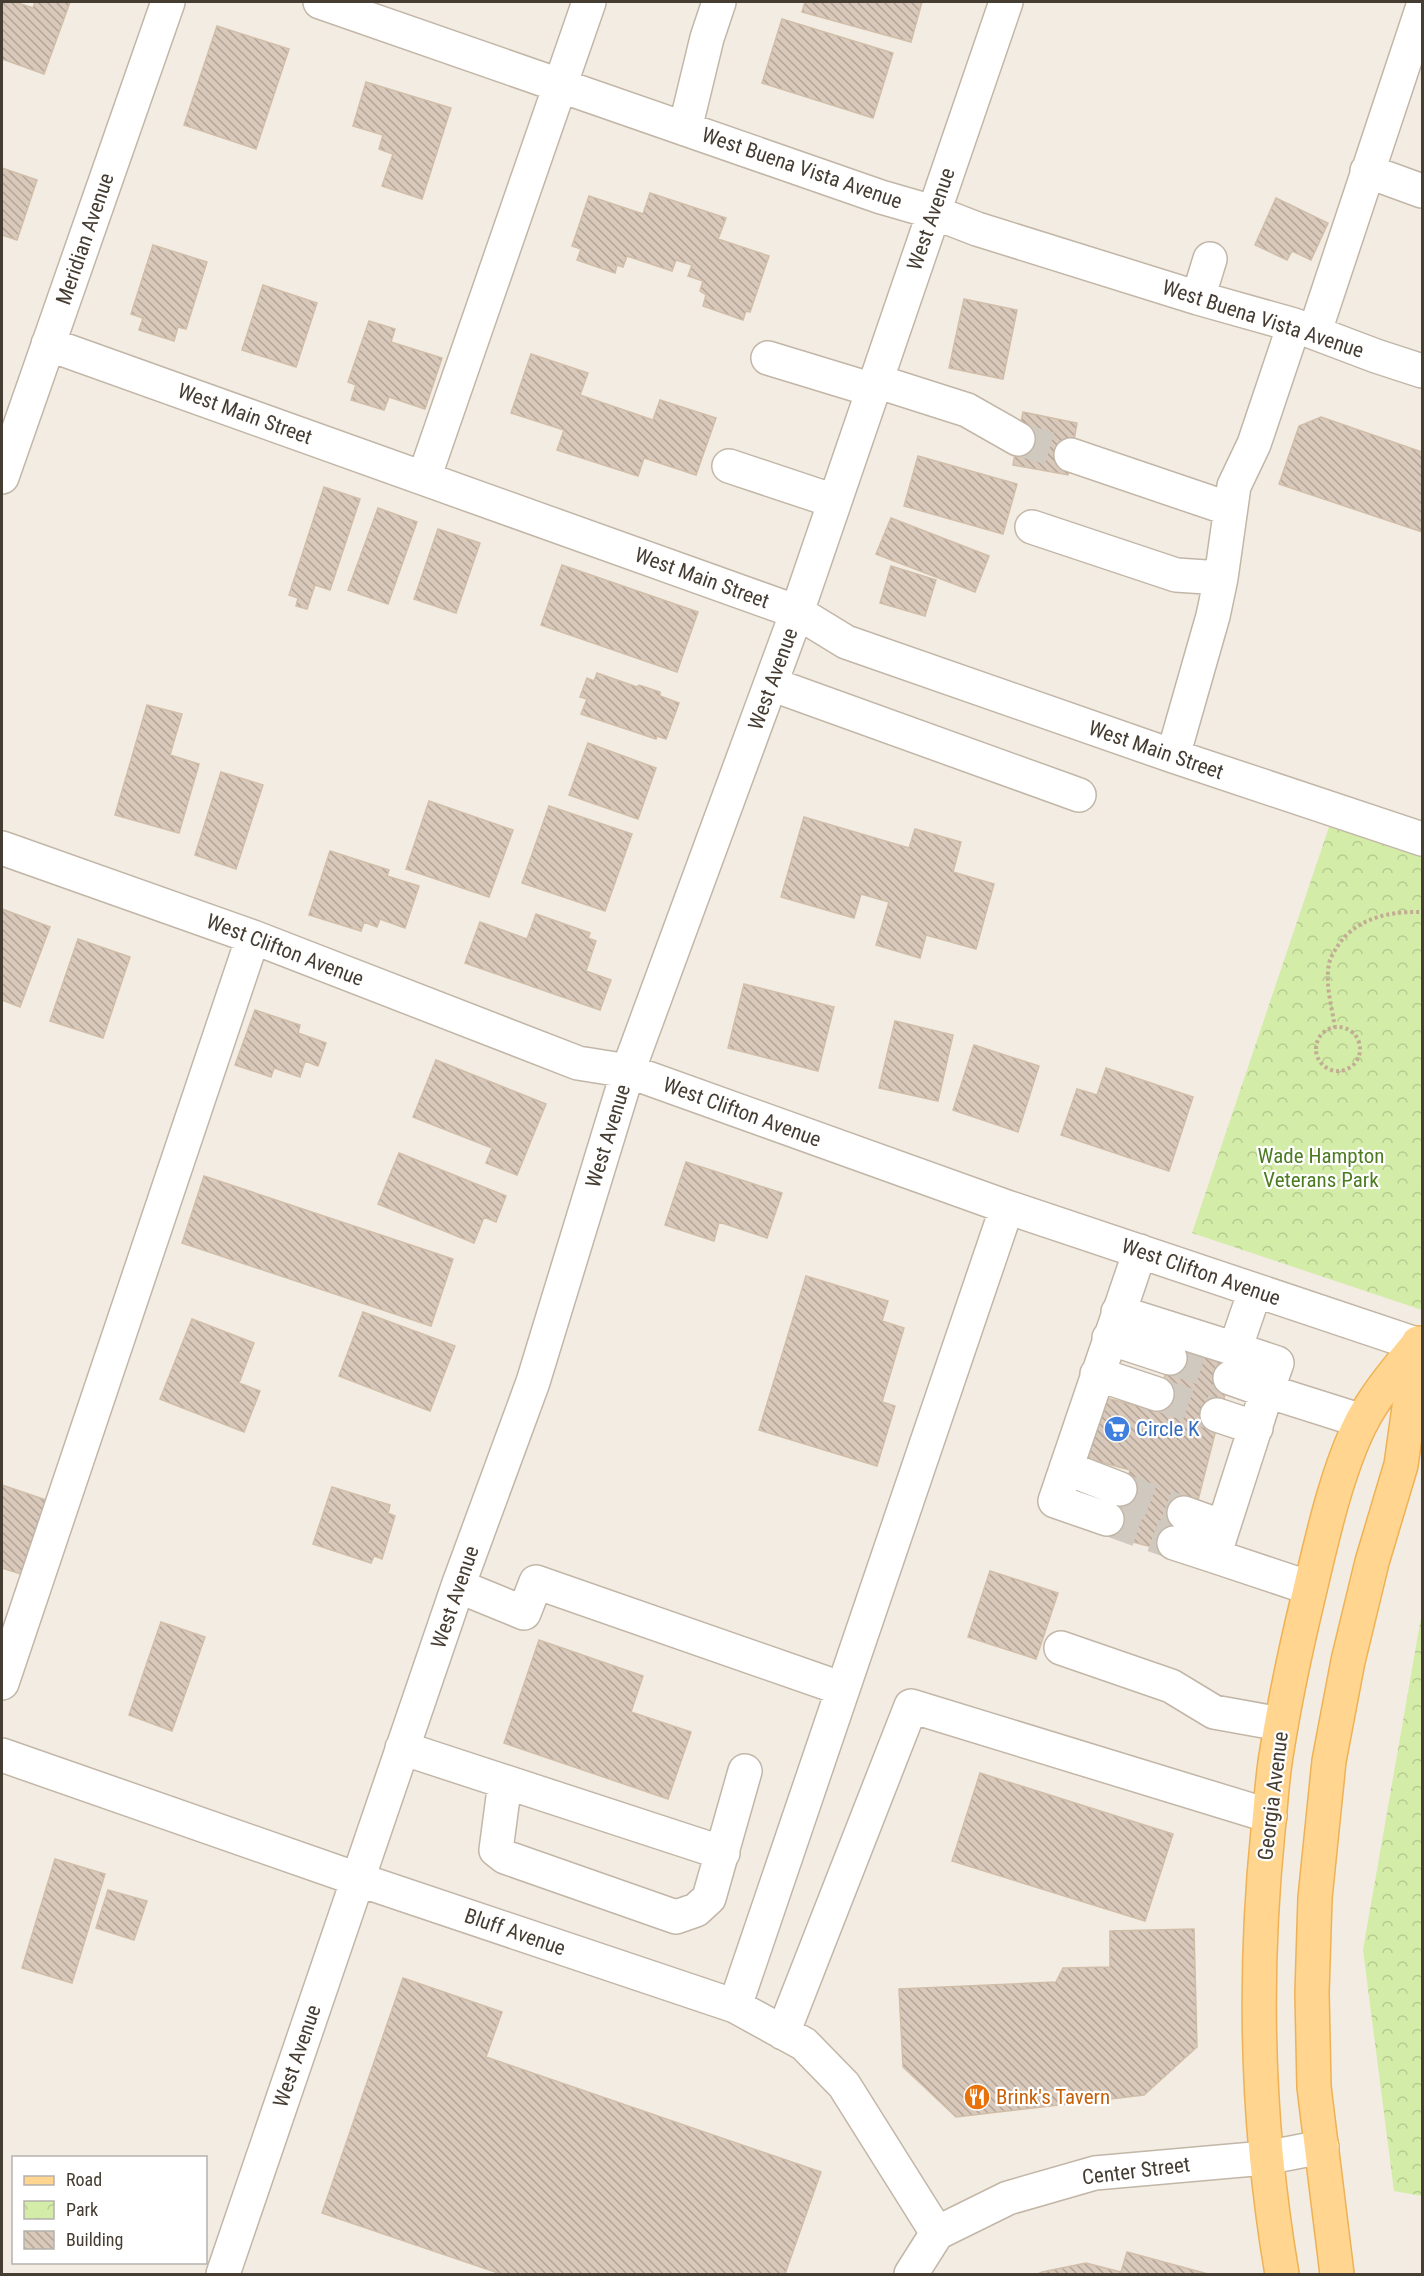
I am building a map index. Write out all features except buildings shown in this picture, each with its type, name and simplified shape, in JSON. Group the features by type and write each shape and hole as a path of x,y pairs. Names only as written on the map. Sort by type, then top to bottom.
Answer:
{"main road":[{"name":"Georgia Avenue","path":"1282,2274 1265,2158 1259,1992 1262,1895 1276,1753 1310,1588 1350,1448 1362,1421 1380,1391 1421,1340"},
{"path":"1337,2274 1314,2087 1312,1993 1316,1898 1329,1761 1351,1650 1372,1562 1401,1465 1421,1340"}],"street":[{"name":"Meridian Avenue","path":"2,477 168,2"},
{"name":"West Buena Vista Avenue","path":"320,2 881,197 1198,298 1305,328 1376,356 1422,370"},
{"path":"424,478 589,2"},
{"path":"685,129 707,38 719,2"},
{"name":"West Avenue","path":"223,2274 458,1586 533,1382 628,1071 797,612 1006,2"},
{"path":"1173,756 1213,615 1221,578 1234,486 1305,328 1367,171 1422,9"},
{"path":"1367,171 1422,191"},
{"path":"1198,298 1210,259"},
{"name":"West Main Street","path":"48,344 797,612 846,642 1173,756 1422,839"},
{"path":"768,358 967,410 1018,439"},
{"path":"1071,455 1230,509"},
{"path":"729,466 834,501"},
{"path":"1032,527 1176,575 1221,578"},
{"path":"771,684 1079,795"},
{"name":"West Clifton Avenue","path":"2,848 253,937 578,1063 628,1071 1007,1207 1255,1291 1421,1340"},
{"path":"2,1683 253,937"},
{"path":"735,2006 1007,1207"},
{"path":"1107,1519 1055,1501 1140,1251"},
{"path":"1232,1364 1255,1291"},
{"path":"1114,1325 1170,1359"},
{"path":"1114,1325 1232,1364 1267,1391 1362,1421"},
{"path":"1097,1374 1157,1394"},
{"path":"1218,1542 1267,1391"},
{"path":"1217,1415 1256,1428"},
{"path":"1065,1468 1120,1489"},
{"path":"1179,1528 1218,1542 1310,1588"},
{"path":"458,1586 524,1613 536,1582 843,1689"},
{"path":"1061,1648 1171,1686 1214,1712 1281,1725"},
{"path":"783,2032 911,1706 1270,1816"},
{"path":"402,1748 723,1853"},
{"name":"Bluff Avenue","path":"2,1755 357,1879 735,2006 804,2044 844,2085 937,2233"},
{"path":"505,1782 496,1850 505,1857 676,1917 696,1910 709,1898 745,1771"},
{"name":"Center Street","path":"937,2233 1008,2198 1095,2173 1265,2158 1322,2147"},
{"path":"911,2274 937,2233"}],"path":[{"path":"1335,1028 1328,985 1329,961 1340,943 1360,924 1393,913 1422,912"},
{"path":"1335,1028 1345,1028 1359,1043 1359,1057 1350,1068 1344,1071 1329,1070 1318,1060 1316,1052 1319,1038 1324,1032 1335,1028"}],"green space":[{"name":"Wade Hampton Veterans Park","path":"1330,824 1422,855 1422,1310 1192,1233"},
{"path":"1422,1612 1422,2196 1394,2191 1363,1950"}],"tunnel":[{"path":"1018,439 1071,455"},
{"path":"1170,1358 1230,1378"},
{"path":"1157,1394 1217,1415"},
{"path":"1120,1489 1184,1513"},
{"path":"1107,1519 1174,1543"}],"place":[{"name":"Circle K","path":"1117,1429"},
{"name":"Brink's Tavern","path":"977,2097"}]}
